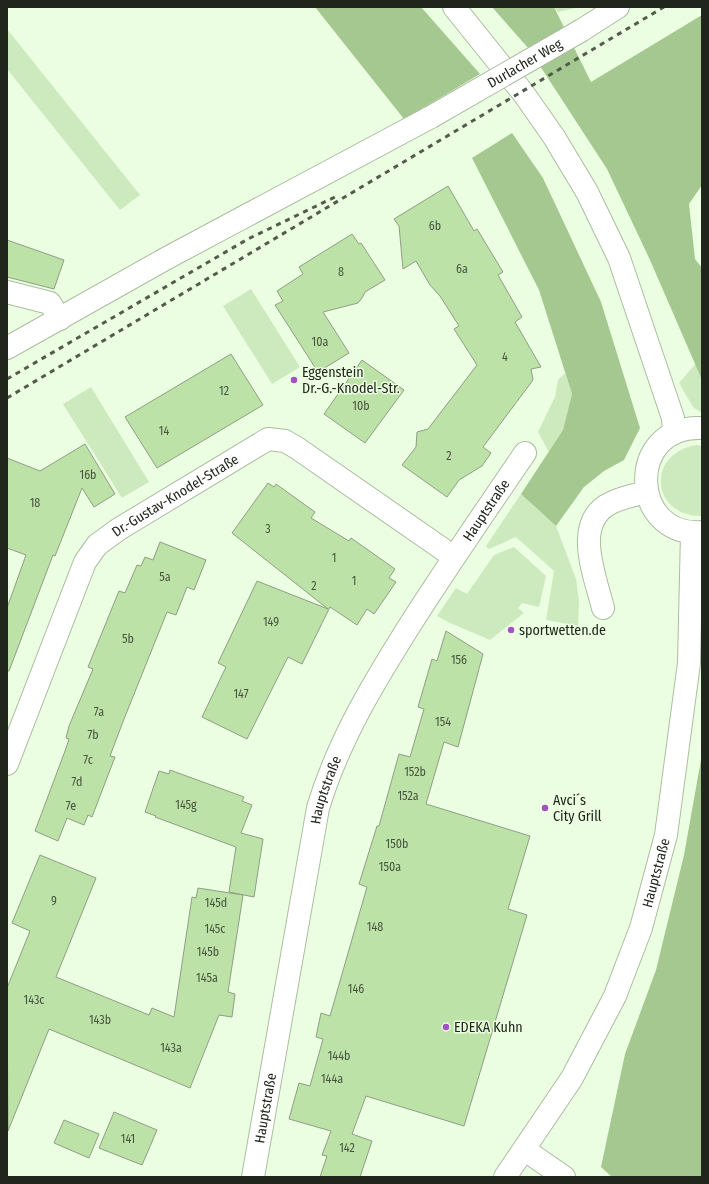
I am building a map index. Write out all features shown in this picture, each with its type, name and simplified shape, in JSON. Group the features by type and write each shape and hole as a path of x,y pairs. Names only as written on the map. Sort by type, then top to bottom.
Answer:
{"street":[{"path":"454,7 524,94 554,137 587,192 619,258 673,418 674,433"},
{"name":"Durlacher Weg","path":"7,348 167,258 431,117 582,30 618,7"},
{"path":"7,292 50,303 60,319"},
{"path":"697,533 676,529 662,520 652,507 646,492 645,474 650,458 660,444 674,433 692,428 702,428"},
{"name":"Dr.-Gustav-Knodel-Straße","path":"7,764 85,562 97,545 119,529 268,439 275,438 297,448 454,557"},
{"name":"Hauptstraße","path":"252,1177 318,808 326,784 361,706 385,664 454,557 525,453"},
{"path":"603,608 590,552 589,529 595,516 612,502 646,492"},
{"name":"Hauptstraße","path":"505,1177 525,1150 576,1071 615,996 643,920 666,835 689,663 697,533"},
{"path":"525,1150 564,1177"}],"green space":[{"path":"315,7 421,7 480,74 404,119"},
{"path":"492,7 554,7 591,82 702,15 702,185 689,204 695,259 702,268 702,380 650,260 607,169 529,49"},
{"path":"554,7 580,7 558,12"},
{"path":"7,29 140,195 120,210 7,69"},
{"path":"512,133 543,178 601,302 640,428 624,460 604,471 584,487 556,526 521,494 563,430 572,394 539,290 472,158"},
{"path":"251,289 300,367 272,384 223,306"},
{"path":"702,356 702,413 693,407 679,383"},
{"path":"565,373 572,394 563,430 549,452 538,432 555,397 558,380"},
{"path":"91,387 149,482 122,498 63,404"},
{"path":"697,445 702,446 702,516 685,514 672,506 664,496 661,484 662,471 669,460 680,450"},
{"path":"521,494 556,526 576,579 579,601 578,626 546,620 554,571 516,537 489,549 486,546"},
{"path":"514,547 546,576 539,607 522,603 518,608 524,613 490,640 437,616 456,588 467,594 494,555"},
{"path":"702,754 702,1177 612,1177 601,1167 625,1054 656,970 684,855"}],"building":[{"path":"448,186 474,231 477,229 503,272 498,275 522,317 515,322 541,367 531,369 533,380 483,447 491,453 482,466 459,480 447,497 402,465 416,447 417,432 428,429 477,365 454,329 459,326 440,296 430,285 416,261 403,269 399,226 394,219"},
{"path":"352,234 359,244 361,243 385,280 365,292 358,303 323,312 349,353 318,372 275,305 283,301 277,291 303,274 299,267"},
{"path":"7,240 64,260 54,289 7,277"},
{"path":"231,354 263,405 157,468 125,417"},
{"path":"362,360 404,390 365,443 324,414"},
{"path":"85,444 115,494 94,507 82,488 55,556 53,555 9,671 7,671 7,608 26,555 7,548 7,458 40,471"},
{"path":"268,483 274,487 276,484 315,512 311,518 349,541 351,538 395,569 389,578 396,582 374,614 367,609 357,625 330,607 302,664 288,657 247,739 202,717 226,667 218,663 257,581 328,609 232,533"},
{"path":"160,542 206,560 194,590 187,587 176,615 167,612 110,756 115,757 92,817 88,815 84,825 67,818 58,841 35,831 69,739 66,738 69,726 93,669 88,667 119,591 125,593 137,565 141,566 145,557 153,560"},
{"path":"446,631 483,654 458,747 444,742 426,804 530,836 508,909 527,915 464,1126 366,1096 352,1134 372,1141 360,1177 320,1177 327,1156 322,1155 331,1131 289,1119 299,1083 310,1086 323,1039 316,1037 321,1013 330,1016 367,887 359,884 377,826 379,826 399,754 410,757 424,709 418,707 432,659 437,661"},
{"path":"170,770 244,797 242,801 252,805 241,833 263,839 254,897 229,892 236,847 145,812 159,771 169,774"},
{"path":"40,855 96,878 56,977 149,1015 152,1008 174,1017 192,897 196,898 198,888 243,895 228,992 235,994 232,1017 219,1015 190,1088 49,1029 8,1131 7,988 30,931 12,923"},
{"path":"114,1112 157,1130 142,1165 99,1148"},
{"path":"64,1120 99,1134 89,1158 54,1143"}],"railway":[{"path":"7,398 664,7"},
{"path":"7,379 248,239 337,196"}],"place":[{"name":"Eggenstein Dr.-G.-Knodel-Str.","path":"294,380"},
{"name":"sportwetten.de","path":"511,630"},
{"name":"Avci´s City Grill","path":"545,808"},
{"name":"EDEKA Kuhn","path":"446,1027"}]}
